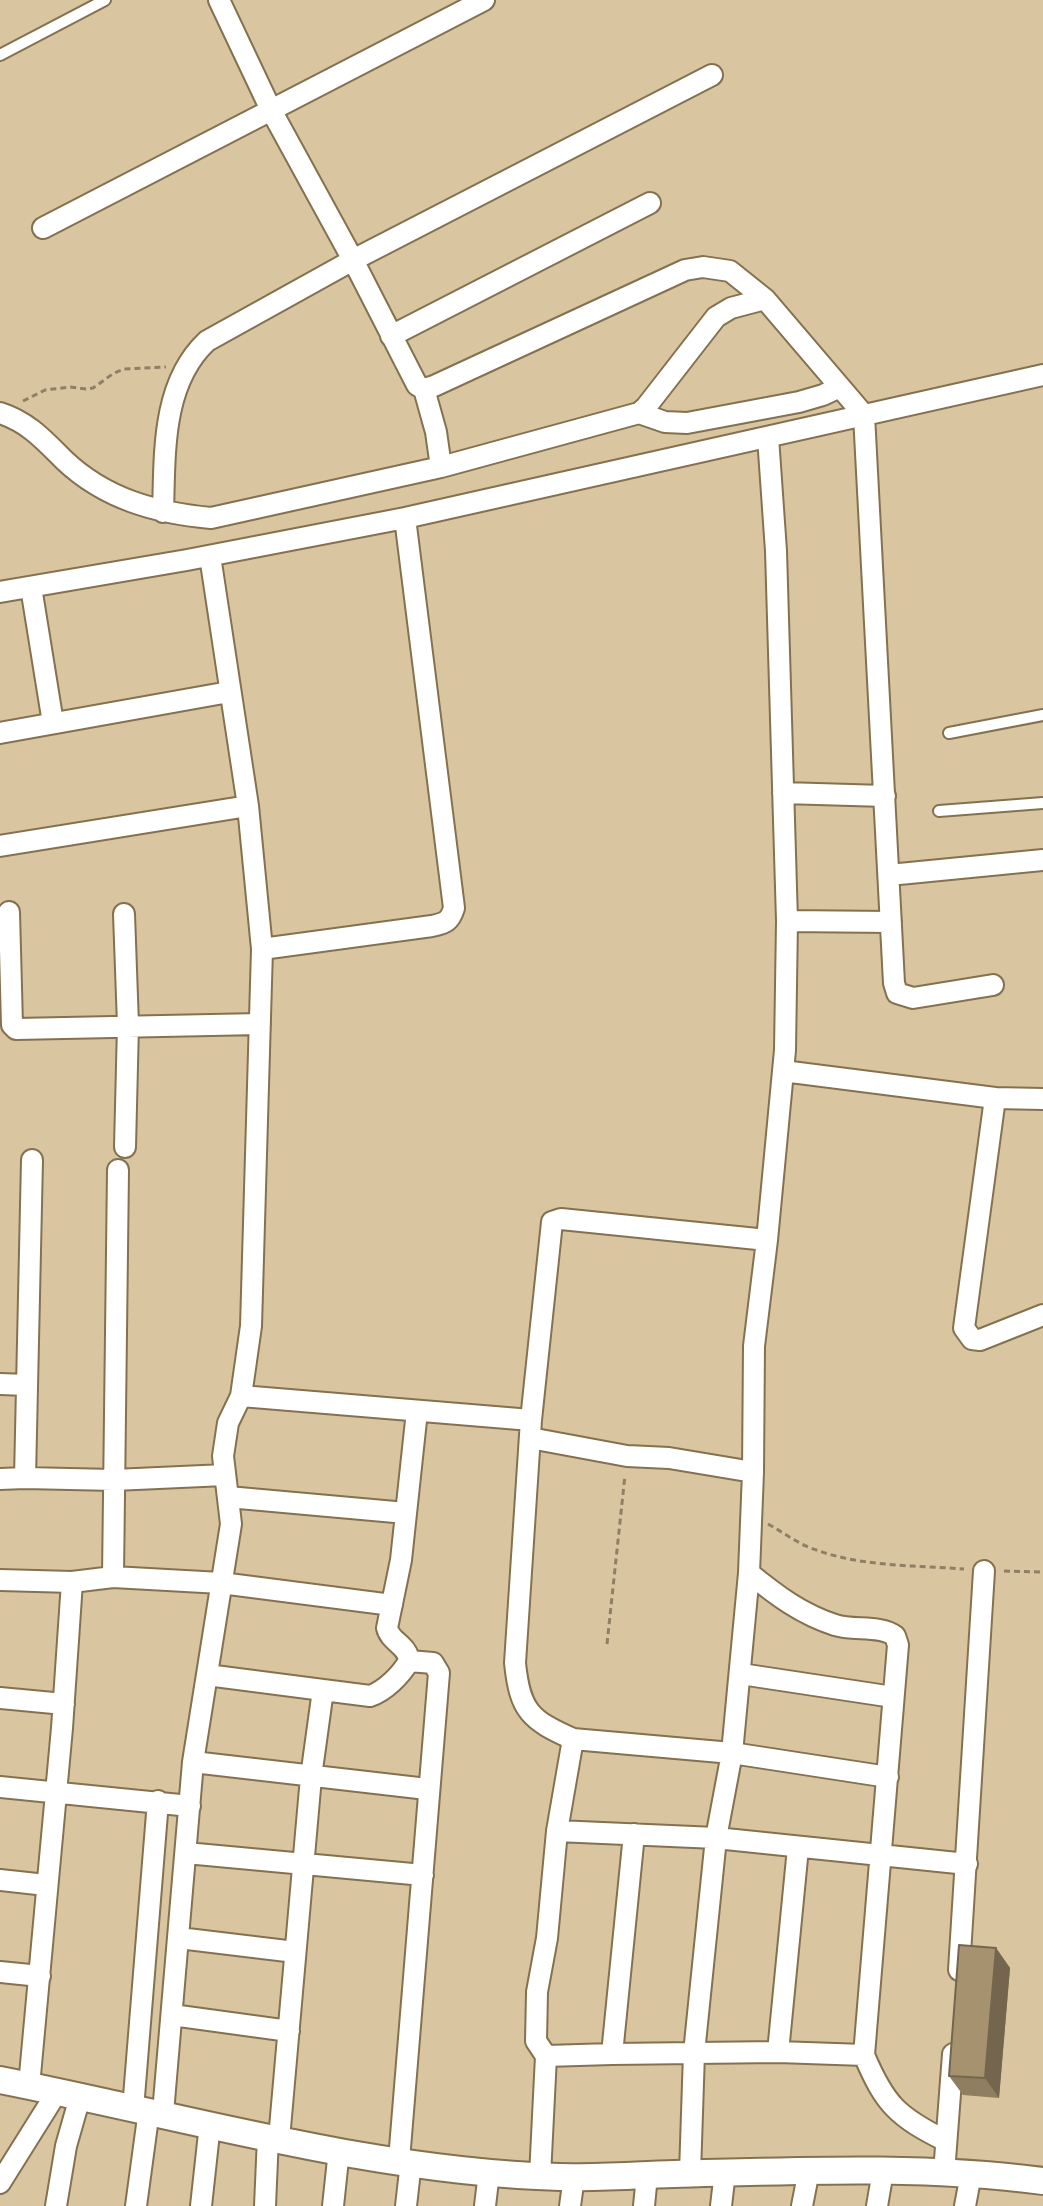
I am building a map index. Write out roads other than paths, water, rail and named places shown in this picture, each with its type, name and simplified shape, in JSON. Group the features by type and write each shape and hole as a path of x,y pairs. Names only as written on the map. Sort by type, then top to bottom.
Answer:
{"street":[{"path":"219,0 271,110 353,260 411,376 424,389 436,432 441,467"},
{"path":"43,228 484,0"},
{"path":"163,512 169,414 186,368 195,352 207,341 353,260 712,75"},
{"path":"391,336 650,203"},
{"path":"424,389 685,270 703,267 730,271 765,299 864,415 894,983 897,993 913,998 993,985"},
{"path":"5,414 43,437 65,461 103,490 143,507 211,518 441,467 639,413 723,311 765,299"},
{"path":"0,592 405,518 1043,375"},
{"path":"639,413 665,422 687,423 799,402 840,387"},
{"path":"690,2173 694,2053 716,1838 732,1753 741,1674 749,1573 754,1346 785,1052 787,921 776,551 768,437"},
{"path":"148,2111 172,2015 193,1762 231,1524 223,1456 228,1423 241,1396 251,1326 262,949 248,806 229,692 211,518"},
{"path":"262,949 445,924 454,908 405,518"},
{"path":"31,587 53,723"},
{"path":"0,733 229,692"},
{"path":"783,793 885,796"},
{"path":"0,846 248,806"},
{"path":"889,875 1043,860"},
{"path":"9,912 13,1028 260,1024"},
{"path":"124,914 128,1025 125,1147"},
{"path":"787,921 891,922"},
{"path":"785,1052 995,1098 1043,1099"},
{"path":"995,1098 964,1328 972,1339 980,1340 1043,1315"},
{"path":"25,1478 32,1160"},
{"path":"113,1577 118,1170"},
{"path":"767,1240 561,1219 552,1222 530,1429 515,1663 518,1691 526,1711 541,1725 573,1739 732,1753 888,1777"},
{"path":"0,1384 27,1385"},
{"path":"241,1396 417,1411 530,1429 627,1456 669,1458 753,1472"},
{"path":"207,1675 370,1696 377,1694 401,1672 409,1661 407,1651 387,1631 406,1513 417,1411"},
{"path":"0,1479 114,1480 225,1475"},
{"path":"228,1497 406,1513"},
{"path":"958,1988 984,1571"},
{"path":"749,1573 786,1602 815,1618 838,1626 892,1633 898,1645 864,2055 884,2097 898,2113 912,2124 946,2141"},
{"path":"0,1580 72,1582 113,1577 221,1583 392,1605"},
{"path":"29,2086 64,1704 72,1582"},
{"path":"406,2206 405,2161 427,1789 439,1673 433,1663 409,1661"},
{"path":"741,1674 893,1697"},
{"path":"265,2206 289,2031 311,1777 323,1690"},
{"path":"0,1698 64,1704"},
{"path":"540,2176 546,2056 536,2041 537,1992 547,1938 557,1831 573,1739"},
{"path":"193,1762 427,1789"},
{"path":"0,1787 190,1806"},
{"path":"136,2206 148,2111 158,1801"},
{"path":"557,1831 716,1838 967,1864"},
{"path":"612,2054 634,1834"},
{"path":"778,2052 798,1848"},
{"path":"186,1853 423,1875"},
{"path":"0,1880 46,1885"},
{"path":"179,1938 295,1952"},
{"path":"0,1972 40,1976"},
{"path":"172,2015 289,2031"},
{"path":"944,2173 954,2034"},
{"path":"546,2056 778,2052 864,2055"},
{"path":"0,2080 274,2138 489,2172 574,2177 809,2170 883,2171 971,2174 1043,2181"},
{"path":"0,2183 68,2094"},
{"path":"56,2206 66,2146 68,2094"},
{"path":"201,2206 210,2124"},
{"path":"333,2206 339,2150"},
{"path":"802,2206 809,2170"},
{"path":"877,2206 883,2171"},
{"path":"485,2206 489,2172"},
{"path":"721,2206 725,2172"},
{"path":"965,2206 971,2174"},
{"path":"644,2206 647,2175"},
{"path":"570,2206 574,2177"}],"lane":[{"path":"0,55 105,0"},
{"path":"949,733 1043,715"},
{"path":"939,811 1043,803"}]}
